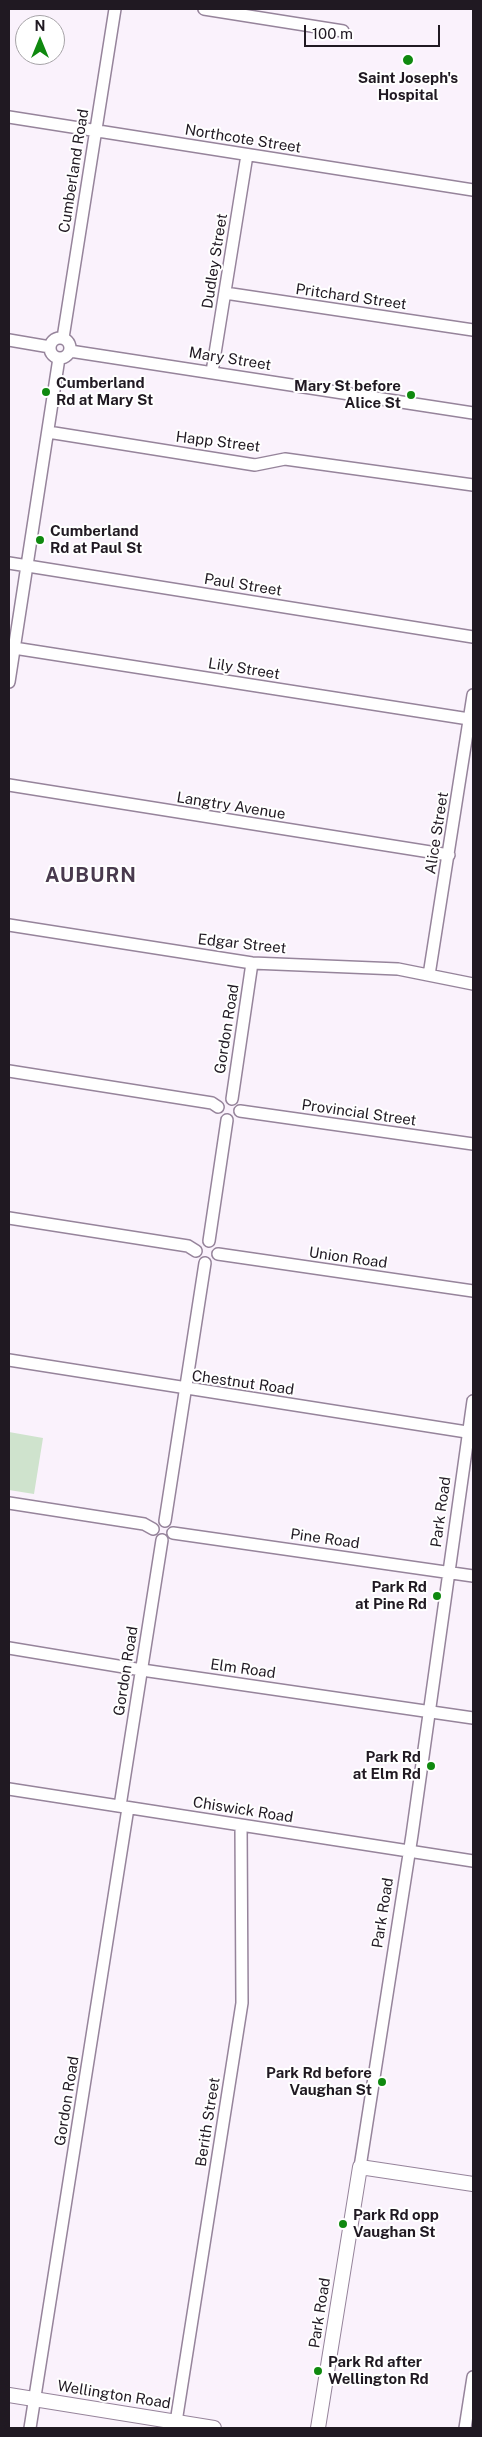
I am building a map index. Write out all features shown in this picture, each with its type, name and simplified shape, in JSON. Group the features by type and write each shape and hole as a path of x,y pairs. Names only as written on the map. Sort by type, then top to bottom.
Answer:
{"main road":[{"path":"360,2167 473,2184"},
{"name":"Park Road","path":"318,2428 360,2167"},
{"name":"Wellington Road","path":"9,2395 214,2428"}],"street":[{"name":"Cumberland Road","path":"63,338 115,9"},
{"path":"204,9 343,31"},
{"name":"Northcote Street","path":"9,117 473,190"},
{"name":"Dudley Street","path":"212,372 247,155"},
{"name":"Pritchard Street","path":"225,293 473,330"},
{"path":"63,338 70,344 70,350 64,357 59,358 53,355 50,347 56,339 63,338"},
{"path":"9,340 50,347"},
{"name":"Mary Street","path":"70,350 473,413"},
{"path":"9,682 59,358"},
{"name":"Happ Street","path":"48,432 256,465 285,459 473,485"},
{"name":"Paul Street","path":"9,563 473,637"},
{"name":"Lily Street","path":"14,648 469,719"},
{"name":"Alice Street","path":"429,976 448,855 469,751 469,719 473,695"},
{"name":"Langtry Avenue","path":"9,785 448,855"},
{"name":"Edgar Street","path":"9,925 252,963 365,966 398,969 473,984"},
{"name":"Gordon Road","path":"232,1098 252,963"},
{"path":"9,1071 212,1103 218,1108 221,1117 227,1120 237,1117 240,1111 239,1104 232,1098 224,1099 218,1108"},
{"name":"Provincial Street","path":"240,1111 473,1144"},
{"path":"209,1242 227,1120"},
{"path":"9,1218 188,1246 196,1251"},
{"path":"202,1242 209,1242 217,1247 218,1254 212,1262 205,1264 197,1258 196,1251 202,1242"},
{"name":"Union Road","path":"218,1254 473,1291"},
{"path":"165,1521 205,1264"},
{"name":"Chestnut Road","path":"9,1360 471,1433"},
{"name":"Park Road","path":"360,2167 410,1851 449,1572 471,1433 473,1401"},
{"path":"9,1503 144,1524 153,1529 155,1536 162,1540 170,1538 173,1532 171,1524 165,1521 157,1522 153,1529"},
{"name":"Pine Road","path":"173,1532 473,1576"},
{"name":"Gordon Road","path":"30,2428 124,1807 162,1540"},
{"name":"Elm Road","path":"9,1648 142,1670 473,1718"},
{"name":"Chiswick Road","path":"9,1789 473,1861"},
{"name":"Berith Street","path":"176,2422 242,2003 240,1825"},
{"path":"465,2428 473,2377"}],"green space":[{"path":"9,1432 43,1438 34,1494 9,1490"}],"place":[{"name":"Saint Joseph's Hospital","path":"408,60"},
{"name":"Cumberland Rd at Mary St","path":"46,392"},
{"name":"Mary St before Alice St","path":"411,395"},
{"name":"Cumberland Rd at Paul St","path":"40,540"},
{"name":"Park Rd at Pine Rd","path":"437,1596"},
{"name":"Park Rd at Elm Rd","path":"431,1766"},
{"name":"Park Rd before Vaughan St","path":"382,2082"},
{"name":"Park Rd opp Vaughan St","path":"343,2224"},
{"name":"Park Rd after Wellington Rd","path":"318,2371"}],"district":[{"name":"AUBURN","path":"91,876"}]}
